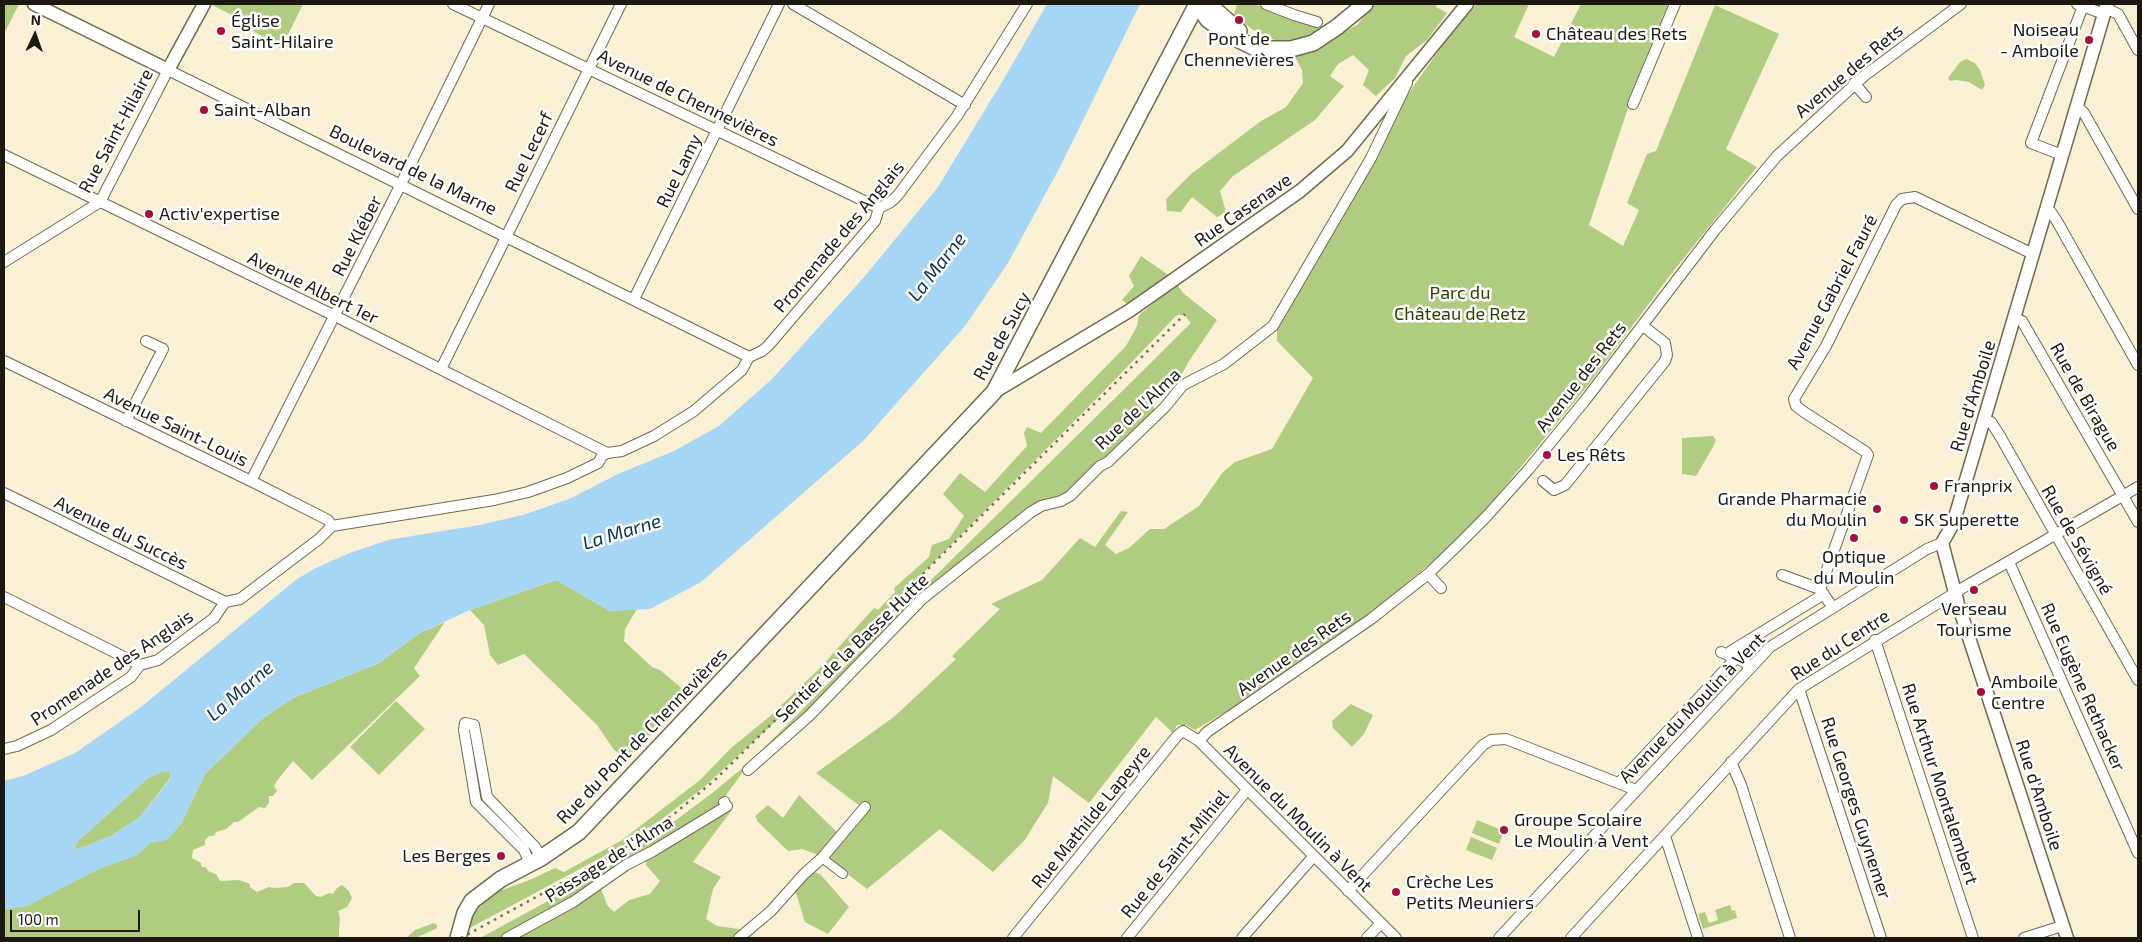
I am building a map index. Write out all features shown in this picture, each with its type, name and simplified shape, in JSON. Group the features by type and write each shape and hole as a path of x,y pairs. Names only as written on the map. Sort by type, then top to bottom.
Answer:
{"main road":[{"path":"1197,4 1214,10 1252,40 1270,49 1291,49 1313,42 1337,27 1365,4"},
{"name":"Rue de Sucy","path":"746,655 994,392 1197,4"},
{"name":"Rue du Pont de Chennevières","path":"458,938 465,914 472,901 481,892 580,832 746,655"}],"street":[{"name":"Boulevard de la Marne","path":"34,4 749,356"},
{"name":"Rue Saint-Hilaire","path":"4,262 100,202 204,4"},
{"name":"Avenue de Chennevières","path":"454,4 879,208"},
{"name":"Rue Kléber","path":"251,481 401,184 489,4"},
{"name":"Rue Lecerf","path":"440,369 621,4"},
{"name":"Rue Lamy","path":"634,299 779,4"},
{"path":"795,4 965,105"},
{"name":"Promenade des Anglais","path":"4,749 17,746 51,730 131,677 140,665 158,660 214,618 225,602 240,599 332,526 494,500 528,492 567,478 598,463 602,456 607,453 622,451 654,436 694,411 742,370 749,356 762,351 768,346 875,221 879,208 891,202 898,195 965,105 1027,4"},
{"path":"1266,4 1317,22"},
{"name":"Rue Casenave","path":"994,392 1130,311 1300,191 1347,151 1407,75 1467,4"},
{"path":"1633,104 1675,4"},
{"name":"Avenue des Rets","path":"1198,741 1207,732 1371,619 1428,574 1486,517 1529,469 1588,398 1699,251 1764,170 1854,84 1900,47 1961,4"},
{"path":"2062,155 2031,143 2080,5 2106,9 2118,14 2138,50"},
{"name":"Rue d'Amboile","path":"2067,938 1955,592 1942,543 1953,524 2106,9"},
{"name":"Rue de l'Alma","path":"1100,466 1108,462 1188,381 1224,364 1272,326 1371,158 1408,81 1407,75"},
{"path":"1854,84 1866,97"},
{"path":"2077,106 2084,113 2138,209"},
{"name":"Avenue Albert 1er","path":"4,155 335,316 607,453"},
{"name":"Avenue Gabriel Fauré","path":"1822,591 1868,455 1796,406 1794,399 1826,346 1896,205 1902,199 1915,197 2033,254"},
{"path":"2046,210 2051,212 2058,223 2138,365"},
{"name":"Rue de Birague","path":"2015,318 2022,320 2138,522"},
{"path":"1543,481 1554,490 1565,485 1665,361 1667,355 1665,343 1643,326"},
{"path":"126,421 163,349 146,341"},
{"name":"Avenue Saint-Louis","path":"4,361 251,481 328,520 332,526"},
{"name":"Rue de Sévigné","path":"1984,420 1991,422 2000,436 2138,680"},
{"name":"Sentier de la Basse Hutte","path":"748,770 809,716 922,599 1030,512 1070,496 1100,466"},
{"name":"Rue du Centre","path":"1572,938 1799,689 1955,592 2138,487"},
{"name":"Avenue du Succès","path":"4,494 225,602"},
{"name":"Avenue du Moulin à Vent","path":"1499,938 1770,647 1927,549 1942,543"},
{"name":"Rue Eugène Rethacker","path":"2009,562 2138,853"},
{"path":"1428,574 1441,588"},
{"path":"1782,575 1822,591 1833,608"},
{"path":"1618,784 1731,651 1822,591"},
{"path":"4,597 140,665"},
{"name":"Rue Arthur Montalembert","path":"1875,640 1973,938"},
{"path":"1728,656 1750,667"},
{"name":"Rue Georges Guynemer","path":"1799,689 1881,938"},
{"path":"465,724 474,725 487,797 535,847 535,861 476,802 464,730 465,724"},
{"name":"Rue Mathilde Lapeyre","path":"1013,938 1180,732 1186,732 1198,741"},
{"path":"1348,892 1483,745 1491,740 1506,739 1636,790"},
{"name":"Avenue du Moulin à Vent","path":"1198,741 1396,938"},
{"path":"1731,762 1741,785 1790,938"},
{"name":"Rue de Saint-Mihiel","path":"1127,938 1248,790"},
{"name":"Passage de l'Alma","path":"507,938 573,902 626,865 653,851 725,803"},
{"path":"740,938 771,911 804,874 822,858 865,807"},
{"path":"1665,836 1695,936"},
{"path":"1242,938 1313,857"},
{"path":"822,858 843,874"},
{"path":"1367,938 1381,924"},
{"path":"2024,938 2062,926"}],"green space":[{"path":"5,4 19,4 4,34 4,6"},
{"path":"210,4 303,4 281,49 246,26 249,20 242,17 240,19"},
{"path":"1237,4 1254,4 1319,27 1314,34 1283,42 1261,36 1234,15"},
{"path":"1374,4 1437,4 1436,7 1447,13 1427,40 1406,56 1395,78 1376,96 1363,85 1369,70 1353,55 1338,64 1330,76 1344,86 1315,120 1233,176 1220,191 1226,212 1217,217 1192,197 1181,212 1167,211 1166,199 1191,174 1261,121 1286,107 1303,83 1302,70 1295,57 1357,25"},
{"name":"Parc du Château de Retz","path":"1477,4 1529,4 1514,37 1554,57 1581,4 1669,4 1629,105 1589,225 1623,246 1639,210 1627,203 1647,154 1656,151 1715,5 1779,34 1726,149 1757,167 1671,274 1589,384 1483,513 1454,543 1379,607 1257,693 1195,730 1186,725 1177,725 1173,733 1156,717 1089,803 1053,776 1048,803 1024,841 993,872 940,829 867,889 827,858 802,849 788,851 758,822 755,816 768,805 783,818 799,795 844,839 868,812 816,773 895,716 956,659 952,656 1000,609 991,604 1042,580 1080,538 1095,547 1121,511 1128,512 1105,545 1116,554 1129,548 1150,529 1164,529 1199,506 1223,472 1235,462 1272,449 1313,378 1277,341 1277,328 1395,112 1452,32"},
{"path":"1966,59 1975,63 1980,70 1985,85 1982,90 1969,82 1950,81 1948,78 1960,62"},
{"path":"1141,256 1170,276 1129,305 1122,300 1134,286 1129,276"},
{"path":"1177,284 1183,293 1217,320 1189,361 1178,381 1151,401 1155,410 1112,453 1090,468 1068,493 983,548 834,686 818,698 797,722 751,761 1191,323 1184,315 1177,315 776,721 704,787 662,819 619,848 466,930 474,912 494,893 555,868 564,872 622,840 700,780 731,748 769,717 819,669 874,608 878,610 895,592 894,588 929,557 932,545 949,539 964,516 943,494 960,473 985,492 1027,446 1024,433 1027,427 1041,433 1126,346 1137,326 1139,315"},
{"path":"1713,436 1716,440 1696,476 1682,474 1682,438"},
{"path":"556,580 610,611 637,609 625,629 624,641 652,667 660,670 691,696 627,758 614,750 597,725 524,654 498,665 490,655 484,625 470,610"},
{"path":"445,622 414,668 420,676 312,780 293,761 276,782 274,786 277,791 273,796 269,796 269,803 265,808 259,807 226,829 216,832 214,836 209,836 205,840 205,845 193,850 192,858 201,863 202,867 206,867 208,871 216,874 220,881 239,880 250,884 250,887 257,892 269,887 288,887 294,883 304,883 316,896 321,897 329,893 333,894 342,885 349,891 352,898 347,907 338,911 340,918 339,937 341,938 4,938 4,909 27,906 102,867 137,855 150,843 181,824 205,774 263,718 293,698 379,663 418,634"},
{"path":"396,701 425,729 379,775 350,747"},
{"path":"1351,704 1373,715 1364,734 1352,747 1333,728 1332,721"},
{"path":"751,761 721,802 731,811 693,862 721,877 713,889 706,919 717,926 746,930 735,938 480,938 596,875 645,843 711,794","holes":["645,851 646,865 660,881 650,894 629,900 614,912 607,905 597,877"]},
{"path":"161,772 170,772 171,777 139,818 111,836 76,850 75,847 78,841 148,778"},
{"path":"1477,820 1504,831 1499,844 1472,833"},
{"path":"1471,837 1497,848 1492,860 1466,850"},
{"path":"809,870 820,874 849,907 828,934 805,922 794,887"},
{"path":"1730,905 1732,911 1735,910 1737,918 1703,929 1698,914 1705,912 1709,923 1718,920 1715,910"},
{"path":"434,923 437,925 437,928 416,938 390,938 407,937 415,930"}],"water":[{"name":"La Marne","path":"1047,4 1140,4 1061,165 1008,263 965,326 863,441 701,582 650,609 610,611 556,580 470,610 418,634 379,663 293,698 263,718 205,774 181,824 167,840 150,843 137,855 99,869 27,906 4,909 4,781 23,776 75,753 141,707 297,579 316,568 347,554 388,540 479,525 523,515 569,499 618,474 674,451 719,426 772,379 865,276 938,187","holes":["161,772 170,772 171,778 139,818 111,836 76,850 75,847 78,841 148,778"]}],"railway":[{"path":"461,938 622,850 674,814 716,779 1185,314"}],"place":[{"name":"Pont de Chennevières","path":"1239,20"},
{"name":"Église Saint-Hilaire","path":"221,31"},
{"name":"Château des Rets","path":"1536,34"},
{"name":"Noiseau - Amboile","path":"2089,40"},
{"name":"Saint-Alban","path":"204,110"},
{"name":"Activ'expertise","path":"149,214"},
{"name":"Les Rêts","path":"1547,455"},
{"name":"Franprix","path":"1934,486"},
{"name":"Grande Pharmacie du Moulin","path":"1877,509"},
{"name":"SK Superette","path":"1904,520"},
{"name":"Optique du Moulin","path":"1854,538"},
{"name":"Verseau Tourisme","path":"1974,590"},
{"name":"Amboile Centre","path":"1981,692"},
{"name":"Groupe Scolaire Le Moulin à Vent","path":"1504,830"},
{"name":"Les Berges","path":"501,856"},
{"name":"Crèche Les Petits Meuniers","path":"1396,892"}]}
